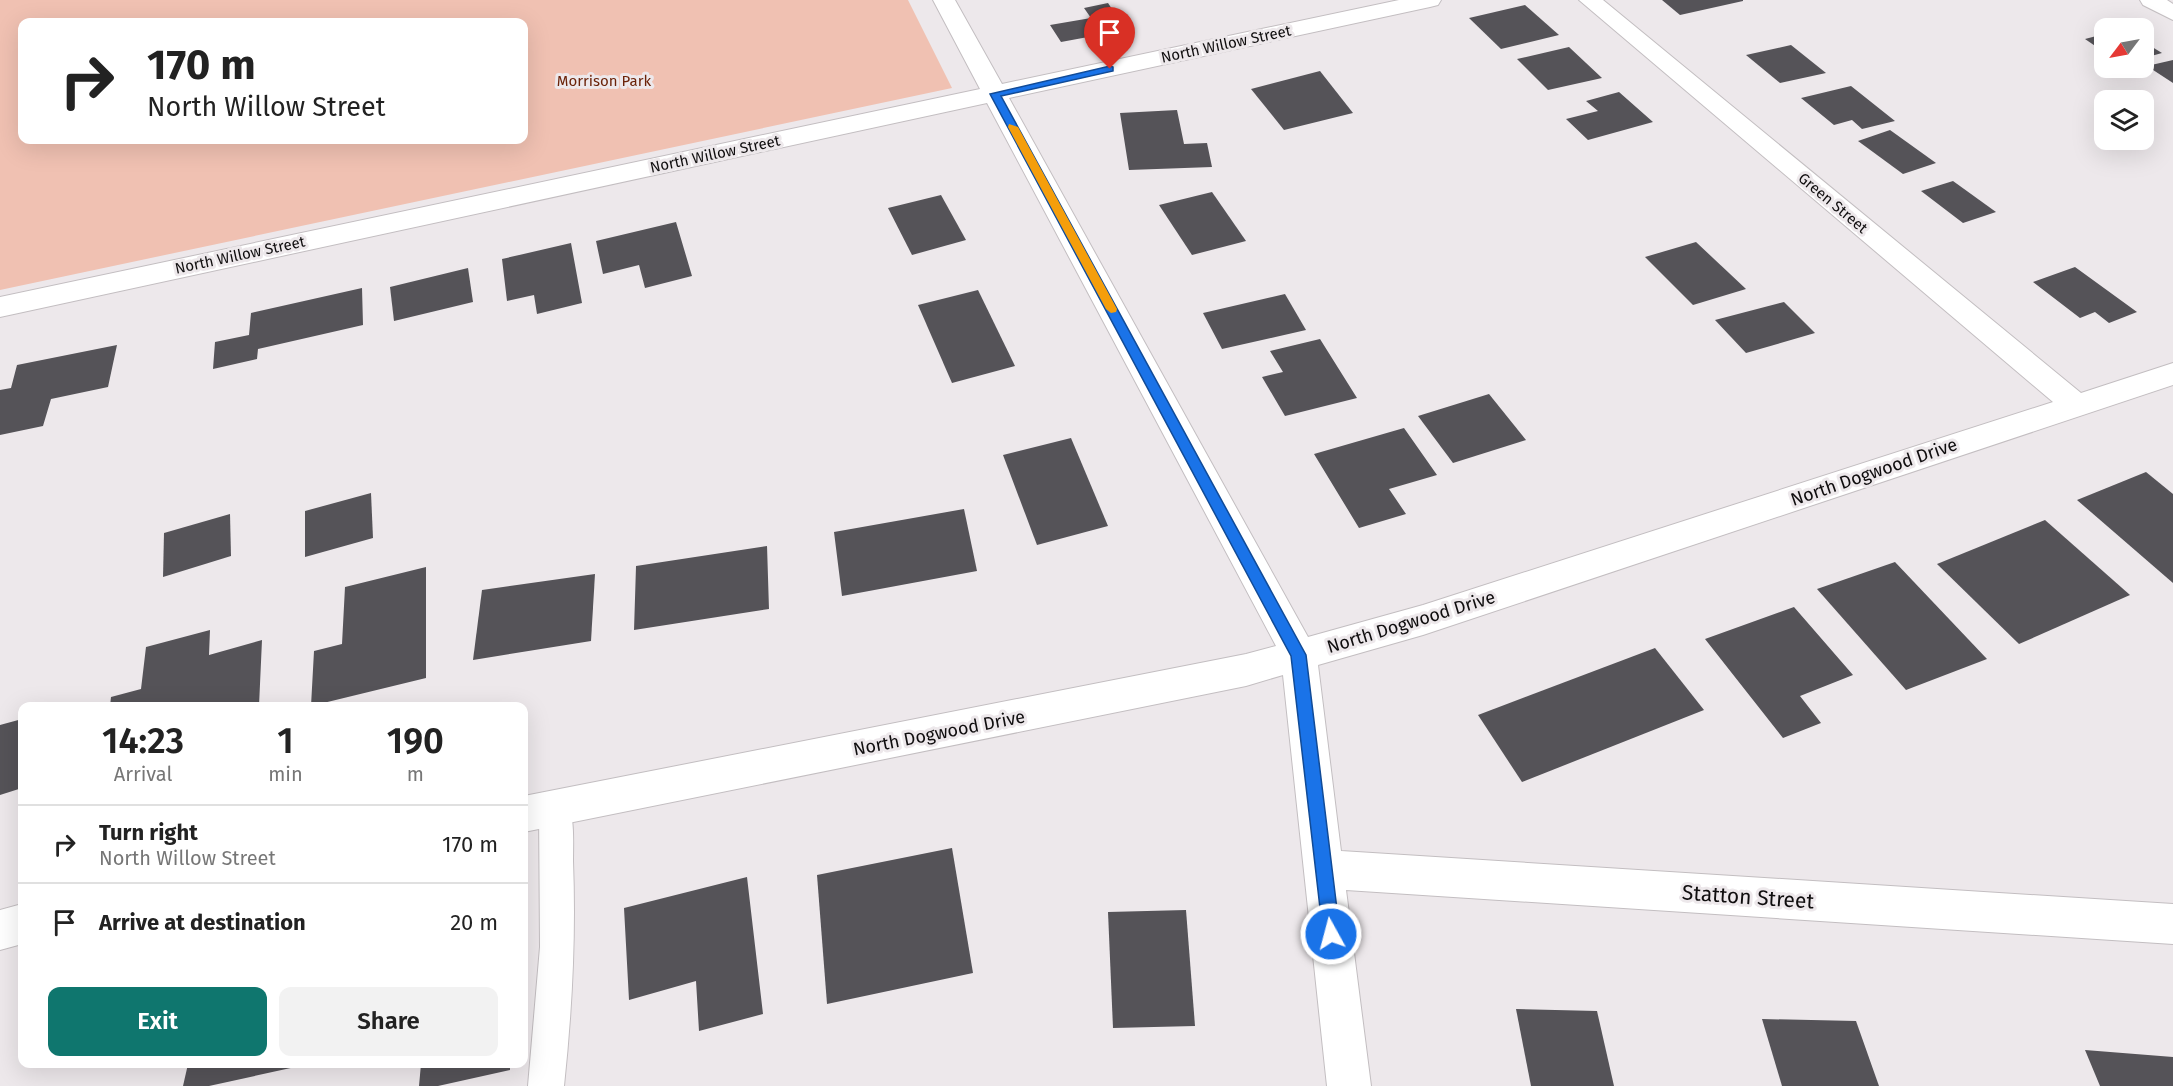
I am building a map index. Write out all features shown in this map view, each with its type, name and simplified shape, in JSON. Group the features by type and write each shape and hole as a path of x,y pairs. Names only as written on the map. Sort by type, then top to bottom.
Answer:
{"street":[{"path":"944,0 1299,655 1349,1086"},
{"name":"North Willow Street","path":"0,307 1430,0"},
{"name":"Green Street","path":"1590,0 2076,405"},
{"path":"2151,0 2173,13"},
{"name":"North Dogwood Drive","path":"539,811 1175,685 1299,655 1413,623 1547,580 2173,374"},
{"name":"Statton Street","path":"1324,869 2173,924"},
{"path":"0,930 18,925"}],"lane":[{"path":"539,811 559,918 557,982 546,1086"}],"green space":[{"name":"Morrison Park","path":"0,0 908,0 952,88 0,290"}],"building":[{"path":"1662,0 1743,0 1743,1 1680,15"},
{"path":"1108,3 1126,30 1061,42 1050,25 1091,18 1084,8"},
{"path":"1525,5 1559,35 1501,49 1469,18"},
{"path":"2094,37 2094,45 2085,39"},
{"path":"1791,45 1826,73 1780,83 1746,55"},
{"path":"1569,47 1602,78 1548,90 1517,59"},
{"path":"2154,48 2162,53 2154,55"},
{"path":"2173,60 2173,83 2154,71 2154,64"},
{"path":"1320,71 1353,113 1284,130 1251,89"},
{"path":"1851,86 1895,121 1862,129 1852,120 1834,125 1801,98"},
{"path":"1619,92 1653,122 1588,140 1566,119 1598,111 1586,101"},
{"path":"1177,110 1184,144 1207,143 1212,167 1129,170 1120,113"},
{"path":"1890,130 1936,163 1903,174 1858,141"},
{"path":"1953,181 1996,212 1963,223 1921,191"},
{"path":"1212,192 1246,241 1192,255 1159,205"},
{"path":"941,195 966,240 912,255 888,208"},
{"path":"676,222 692,276 645,288 639,265 603,274 596,241"},
{"path":"1696,242 1746,289 1693,305 1645,257"},
{"path":"571,243 582,303 537,314 534,295 507,301 502,259"},
{"path":"2075,267 2137,312 2109,323 2095,312 2080,318 2033,282"},
{"path":"468,268 473,302 394,321 390,287"},
{"path":"362,288 363,325 258,349 257,359 213,369 215,342 249,335 251,313"},
{"path":"978,290 1015,366 952,383 918,305"},
{"path":"1285,294 1306,330 1222,349 1203,313"},
{"path":"1784,302 1815,333 1746,353 1715,320"},
{"path":"1320,339 1357,398 1285,416 1262,377 1283,372 1270,351"},
{"path":"117,345 108,387 51,399 43,426 0,435 0,390 11,388 17,365"},
{"path":"1489,394 1526,440 1453,463 1418,416"},
{"path":"1404,428 1437,475 1389,489 1406,514 1359,528 1314,454"},
{"path":"1071,438 1108,526 1037,545 1003,455"},
{"path":"2146,472 2173,494 2173,583 2077,500"},
{"path":"371,493 373,538 305,557 305,511"},
{"path":"964,509 977,571 842,596 834,532"},
{"path":"230,514 231,556 163,577 164,533"},
{"path":"2045,520 2130,595 2019,644 1937,564"},
{"path":"767,546 769,609 634,630 636,566"},
{"path":"1895,562 1987,659 1906,690 1817,589"},
{"path":"426,567 426,678 327,702 311,702 314,651 342,644 345,587"},
{"path":"595,574 591,641 473,660 482,590"},
{"path":"1794,607 1853,675 1800,696 1821,723 1783,738 1705,639"},
{"path":"210,630 209,655 262,640 259,702 110,702 111,697 141,689 146,647"},
{"path":"1655,648 1704,710 1522,782 1478,715"},
{"path":"18,720 18,789 0,795 0,725"},
{"path":"952,848 973,973 827,1004 817,875"},
{"path":"747,877 763,1014 699,1031 696,981 629,1000 624,908"},
{"path":"1186,910 1195,1026 1113,1028 1108,912"},
{"path":"1516,1009 1597,1011 1614,1086 1531,1086"},
{"path":"1762,1019 1856,1021 1879,1086 1782,1086"},
{"path":"2085,1050 2173,1057 2173,1086 2100,1086"},
{"path":"187,1068 291,1068 209,1086 183,1086"},
{"path":"421,1068 510,1068 510,1070 438,1086 419,1086"}],"slow traffic":[{"path":"1013,127 1111,309"}],"route":[{"path":"1110,69 995,94 1299,655 1331,934"}]}
